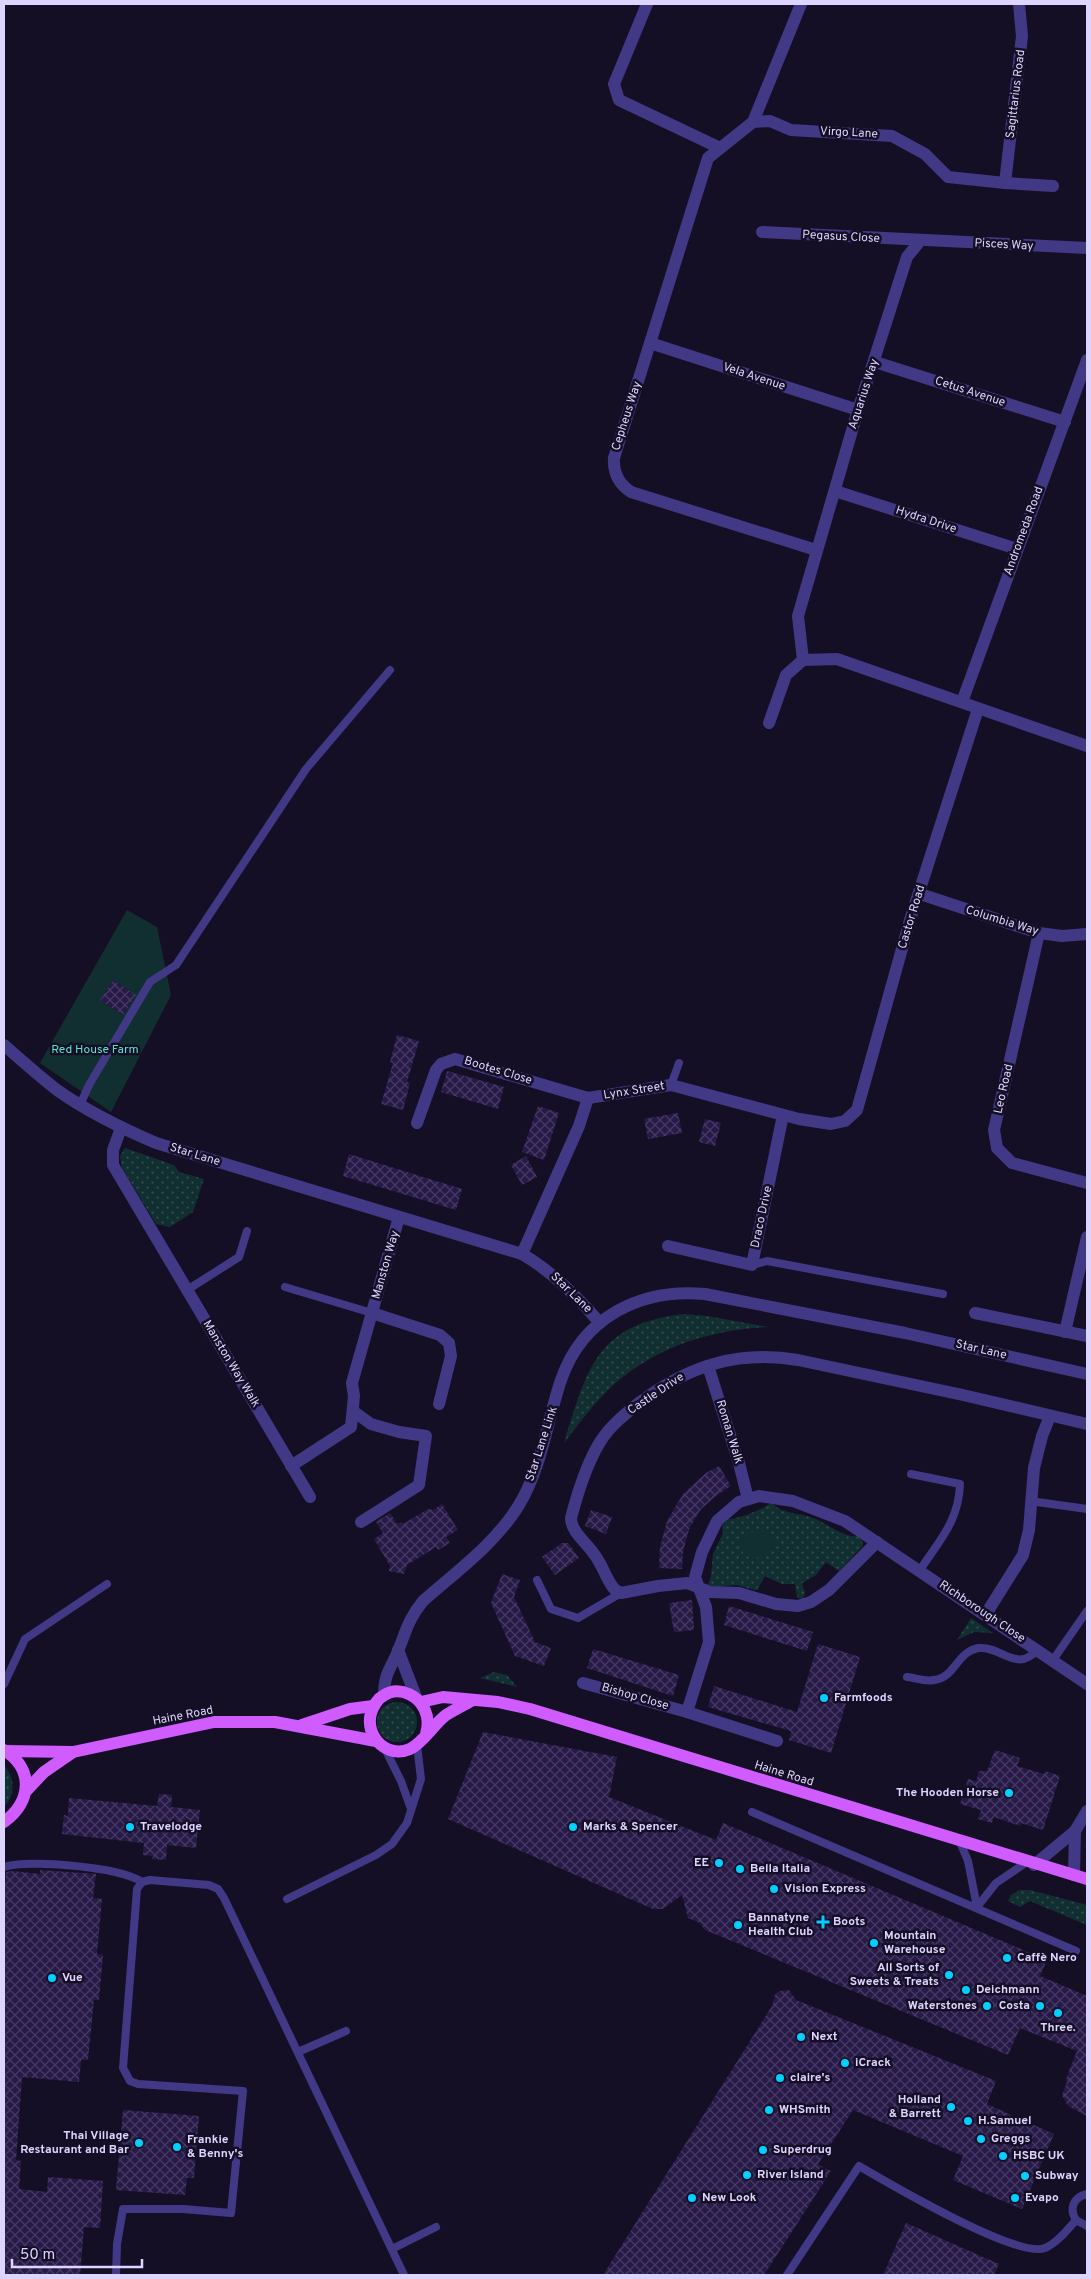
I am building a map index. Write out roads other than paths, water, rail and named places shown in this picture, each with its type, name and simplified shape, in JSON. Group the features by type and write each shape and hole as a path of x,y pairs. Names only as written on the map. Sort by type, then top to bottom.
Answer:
{"main road":[{"name":"Haine Road","path":"384,1696 400,1692 418,1700 443,1696 498,1702 530,1709 960,1842 1087,1879"},
{"path":"380,1744 369,1724 373,1706 384,1696"},
{"path":"418,1700 428,1718 426,1734"},
{"path":"417,1745 446,1716 473,1700"},
{"name":"Haine Road","path":"300,1726 350,1710 373,1706"},
{"name":"Haine Road","path":"4,1750 73,1752 214,1722 275,1722 380,1744 401,1751 417,1745"},
{"name":"Haine Road","path":"4,1750 21,1766 25,1778 26,1791 22,1803 15,1814 4,1822"},
{"name":"Haine Road","path":"26,1791 44,1772 73,1752"}],"street":[{"path":"647,4 614,84 619,100 720,148 753,122 800,4"},
{"name":"Sagittarius Road","path":"1005,183 1022,36 1019,4"},
{"name":"Virgo Lane","path":"753,122 770,121 791,130 892,136 924,154 948,177 1053,186"},
{"name":"Cepheus Way","path":"720,148 708,158 614,458 615,472 621,484 632,492 816,550"},
{"name":"Pegasus Close","path":"762,232 920,241"},
{"name":"Pisces Way","path":"920,241 1087,248"},
{"name":"Aquarius Way","path":"816,550 907,257 920,241"},
{"name":"Vela Avenue","path":"650,344 858,410"},
{"name":"Andromeda Road","path":"962,702 1087,360"},
{"name":"Cetus Avenue","path":"875,362 1065,422"},
{"name":"Hydra Drive","path":"835,491 1017,549"},
{"path":"803,660 798,616 816,550"},
{"path":"769,723 786,675 803,660 837,659 1087,746"},
{"name":"Castor Road","path":"844,1121 857,1110 920,894 978,709"},
{"name":"Columbia Way","path":"920,894 1039,933 1062,936 1087,934"},
{"name":"Leo Road","path":"1039,933 994,1130 997,1148 1012,1163 1087,1183"},
{"name":"Star Lane","path":"4,1045 56,1089 80,1105 121,1128 156,1143 522,1254 541,1265 560,1280 600,1323 620,1309 642,1299 673,1293 705,1294 905,1334 1087,1374"},
{"name":"Bootes Close","path":"417,1123 436,1070 441,1064 455,1058 588,1098"},
{"name":"Lynx Street","path":"522,1254 579,1126 588,1098 671,1085 783,1114 831,1124 844,1121"},
{"name":"Draco Drive","path":"668,1246 752,1265 783,1114"},
{"name":"Manston Way Walk","path":"121,1128 113,1150 114,1165 310,1497"},
{"name":"Manston Way","path":"291,1466 351,1427 354,1396 352,1383 399,1217"},
{"path":"1065,1332 1087,1237"},
{"name":"Manston Way","path":"372,1313 440,1335 449,1342 451,1356 439,1404"},
{"path":"974,1314 1087,1336"},
{"name":"Star Lane Link","path":"384,1696 384,1678 398,1650 407,1624 423,1601 488,1544 519,1504 534,1473 561,1380 568,1364 588,1335 600,1323"},
{"name":"Castle Drive","path":"621,1593 612,1586 596,1556 578,1535 571,1522 572,1514 593,1456 606,1434 628,1412 686,1373 708,1366 747,1358 777,1357 963,1395 1087,1424"},
{"name":"Roman Walk","path":"708,1366 739,1463 748,1499"},
{"path":"353,1411 371,1424 399,1432 412,1432 426,1436 419,1485 361,1522"},
{"path":"986,1614 1023,1555 1029,1530 1030,1501 1038,1452 1050,1416"},
{"name":"Richborough Close","path":"698,1588 695,1577 709,1535 717,1521 724,1514 748,1499 770,1497 816,1509 845,1521 1038,1648 1087,1684"},
{"path":"621,1593 687,1583 710,1592 739,1593 776,1604 798,1606 811,1602 829,1590 876,1542"},
{"path":"687,1712 709,1642 706,1607 698,1588"},
{"path":"398,1650 418,1700"},
{"name":"Bishop Close","path":"583,1683 687,1712 777,1741"},
{"path":"1031,1863 1075,1831 1087,1811"},
{"path":"1074,1875 1075,1831"}],"lane":[{"path":"80,1105 89,1085 150,982 176,965 306,769 390,670"},
{"path":"671,1085 678,1063"},
{"path":"187,1290 239,1257 247,1231"},
{"path":"752,1265 767,1261 943,1294"},
{"path":"285,1287 372,1313"},
{"path":"911,1474 960,1484 960,1501 956,1515 920,1570"},
{"path":"1030,1501 1087,1509"},
{"path":"538,1580 551,1609 578,1618 621,1593"},
{"path":"4,1684 25,1639 107,1584"},
{"path":"1053,1660 1087,1611"},
{"path":"907,1677 925,1680 939,1679 951,1671 963,1654 978,1648 994,1650 1014,1660 1033,1655 1038,1648"},
{"path":"380,1744 401,1781 411,1809"},
{"path":"286,1899 376,1855 392,1844 407,1823 421,1779 417,1745"},
{"path":"752,1812 1076,1951"},
{"path":"960,1842 968,1860 977,1907"},
{"path":"4,1867 20,1863 109,1870 134,1876 142,1882 209,1885 218,1889 404,2275"},
{"path":"977,1907 996,1883 1031,1863"},
{"path":"116,2275 117,2244 123,2209 231,2213 243,2091 138,2084 130,2081 123,2068 137,1889 142,1882"},
{"path":"298,2052 346,2031"},
{"path":"787,2275 859,2166 930,2206 1018,2247 1044,2249 1056,2242 1076,2220"},
{"path":"1087,2194 1080,2196 1074,2202 1072,2212 1076,2220 1087,2226"},
{"path":"392,2249 436,2227"}],"place":[{"name":"Farmfoods","path":"824,1698"},
{"name":"The Hooden Horse","path":"1009,1793"},
{"name":"Travelodge","path":"130,1827"},
{"name":"Marks & Spencer","path":"573,1827"},
{"name":"EE","path":"719,1863"},
{"name":"Bella Italia","path":"740,1869"},
{"name":"Vision Express","path":"774,1889"},
{"name":"Boots","path":"823,1922"},
{"name":"Bannatyne Health Club","path":"738,1925"},
{"name":"Mountain Warehouse","path":"874,1943"},
{"name":"Caffè Nero","path":"1007,1958"},
{"name":"All Sorts of Sweets & Treats","path":"949,1975"},
{"name":"Vue","path":"52,1978"},
{"name":"Deichmann","path":"966,1990"},
{"name":"Waterstones","path":"987,2006"},
{"name":"Costa","path":"1040,2006"},
{"name":"Three.","path":"1058,2013"},
{"name":"Next","path":"801,2037"},
{"name":"iCrack","path":"845,2063"},
{"name":"claire's","path":"780,2078"},
{"name":"Holland & Barrett","path":"951,2107"},
{"name":"WHSmith","path":"769,2110"},
{"name":"H.Samuel","path":"968,2121"},
{"name":"Greggs","path":"981,2139"},
{"name":"Thai Village Restaurant and Bar","path":"139,2143"},
{"name":"Frankie & Benny's","path":"177,2147"},
{"name":"Superdrug","path":"763,2150"},
{"name":"HSBC UK","path":"1003,2156"},
{"name":"River Island","path":"747,2175"},
{"name":"Subway","path":"1025,2176"},
{"name":"New Look","path":"692,2198"},
{"name":"Evapo","path":"1015,2198"}],"park label":[{"name":"Red House Farm","path":"95,1050"}]}
